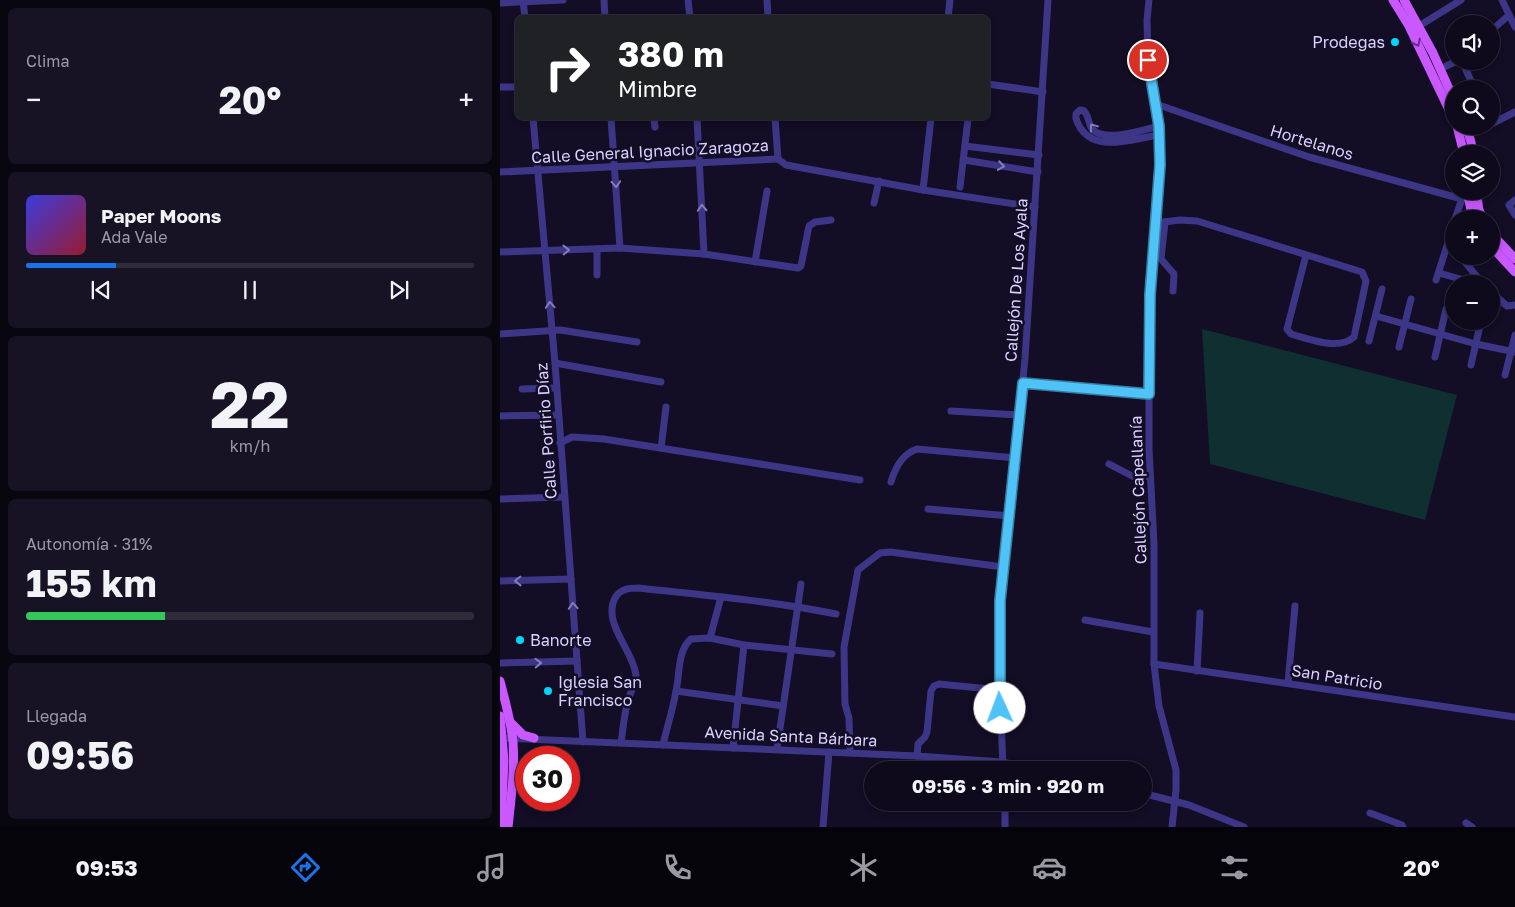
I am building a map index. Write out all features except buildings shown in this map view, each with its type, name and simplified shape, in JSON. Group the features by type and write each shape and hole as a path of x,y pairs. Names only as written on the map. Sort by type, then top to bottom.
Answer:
{"main road":[{"path":"1393,0 1409,26 1445,101"},
{"path":"1404,0 1419,26 1445,81"},
{"path":"1500,243 1515,259"},
{"path":"1500,256 1515,272"},
{"path":"500,681 510,721 506,742"},
{"path":"500,716 506,742 512,792 506,827"},
{"path":"510,721 523,734 536,739"}],"street":[{"path":"500,3 563,0"},
{"path":"604,0 605,15"},
{"path":"688,0 690,15"},
{"path":"767,0 768,15"},
{"path":"948,15 950,0"},
{"name":"Callejón De Los Ayala","path":"1003,761 999,622 1003,567 1023,383 1048,0"},
{"name":"Callejón Capellanía","path":"1149,0 1146,20 1148,60 1159,126 1160,165 1149,325 1150,476 1154,536 1153,632 1154,664 1159,706 1176,770 1172,827"},
{"path":"1419,26 1461,0"},
{"path":"1502,0 1515,27"},
{"path":"523,1 524,15"},
{"path":"1500,23 1509,15"},
{"path":"1440,70 1445,67"},
{"path":"990,84 1043,92"},
{"path":"500,87 515,87"},
{"name":"Hortelanos","path":"1156,104 1309,157 1445,189"},
{"path":"1159,126 1138,134 1105,143 1095,141 1083,131 1076,118 1076,114 1080,110 1084,111 1087,114 1090,126 1095,132 1102,135 1138,134 1159,134"},
{"path":"1500,120 1515,112"},
{"name":"Calle Porfirio Díaz","path":"533,120 546,250 583,742"},
{"path":"612,120 620,248"},
{"path":"654,120 655,127"},
{"path":"697,120 704,254"},
{"path":"775,120 778,158"},
{"path":"923,190 931,120"},
{"path":"960,187 968,120"},
{"path":"965,146 1039,155"},
{"name":"Calle General Ignacio Zaragoza","path":"500,172 778,158 786,165 923,190 1035,207"},
{"path":"964,160 1038,172"},
{"path":"874,203 879,181"},
{"path":"755,262 768,191"},
{"path":"1512,203 1515,215"},
{"path":"500,252 620,248 704,254 800,268 809,226 815,222 831,220"},
{"path":"1156,223 1197,221 1362,272 1366,281 1354,336 1347,341 1329,344 1288,332 1287,329 1297,285 1306,255"},
{"path":"1165,222 1161,259 1174,274 1173,291"},
{"path":"597,250 597,275"},
{"path":"1445,253 1438,276 1445,277"},
{"path":"1467,265 1476,275"},
{"path":"1369,341 1382,289"},
{"path":"1399,347 1411,299"},
{"path":"1500,300 1507,306 1515,305"},
{"path":"1435,357 1439,332 1445,312"},
{"path":"1376,316 1439,332 1476,344 1513,352"},
{"path":"500,334 560,330 637,342"},
{"path":"1471,365 1479,330"},
{"path":"1505,375 1513,352 1515,335"},
{"path":"555,363 661,382"},
{"path":"1023,383 1149,394"},
{"path":"522,389 556,388"},
{"path":"661,448 666,408"},
{"path":"951,411 1020,415"},
{"path":"500,416 558,415"},
{"path":"560,443 572,438 589,437 860,480"},
{"path":"891,482 899,462 911,451 917,449 1016,458"},
{"path":"1109,464 1134,477 1150,476"},
{"path":"500,499 564,497"},
{"path":"928,509 1010,516"},
{"path":"850,752 844,647 858,570 880,553 890,552 1003,567"},
{"path":"500,581 571,580"},
{"path":"777,749 801,584"},
{"path":"621,743 628,700 636,675 611,614 618,594 629,588 638,588 798,607 836,614"},
{"path":"710,638 721,597"},
{"path":"1288,684 1295,606"},
{"path":"1197,671 1200,613"},
{"path":"1085,620 1153,632"},
{"path":"663,745 686,645 695,638 710,638 744,645 832,654"},
{"path":"733,748 744,645"},
{"path":"500,663 577,661"},
{"name":"San Patricio","path":"1154,664 1515,717"},
{"path":"917,756 918,744 927,732 931,691 934,686 939,684 1000,690"},
{"path":"676,691 783,706"},
{"name":"Avenida Santa Bárbara","path":"506,742 536,739 850,752 960,761"},
{"path":"822,827 829,752"},
{"path":"1152,796 1189,804 1244,827"},
{"path":"1004,811 1005,827"},
{"path":"1370,813 1403,827"}],"green space":[{"path":"1202,329 1457,395 1425,520 1210,464"}],"place":[{"name":"Prodegas","path":"1395,42"},
{"name":"Banorte","path":"520,640"},
{"name":"Iglesia San Francisco","path":"548,691"}],"route":[{"path":"1000,708 1000,601 1023,383 1149,394 1150,295 1160,147 1156,104 1148,60"}]}
